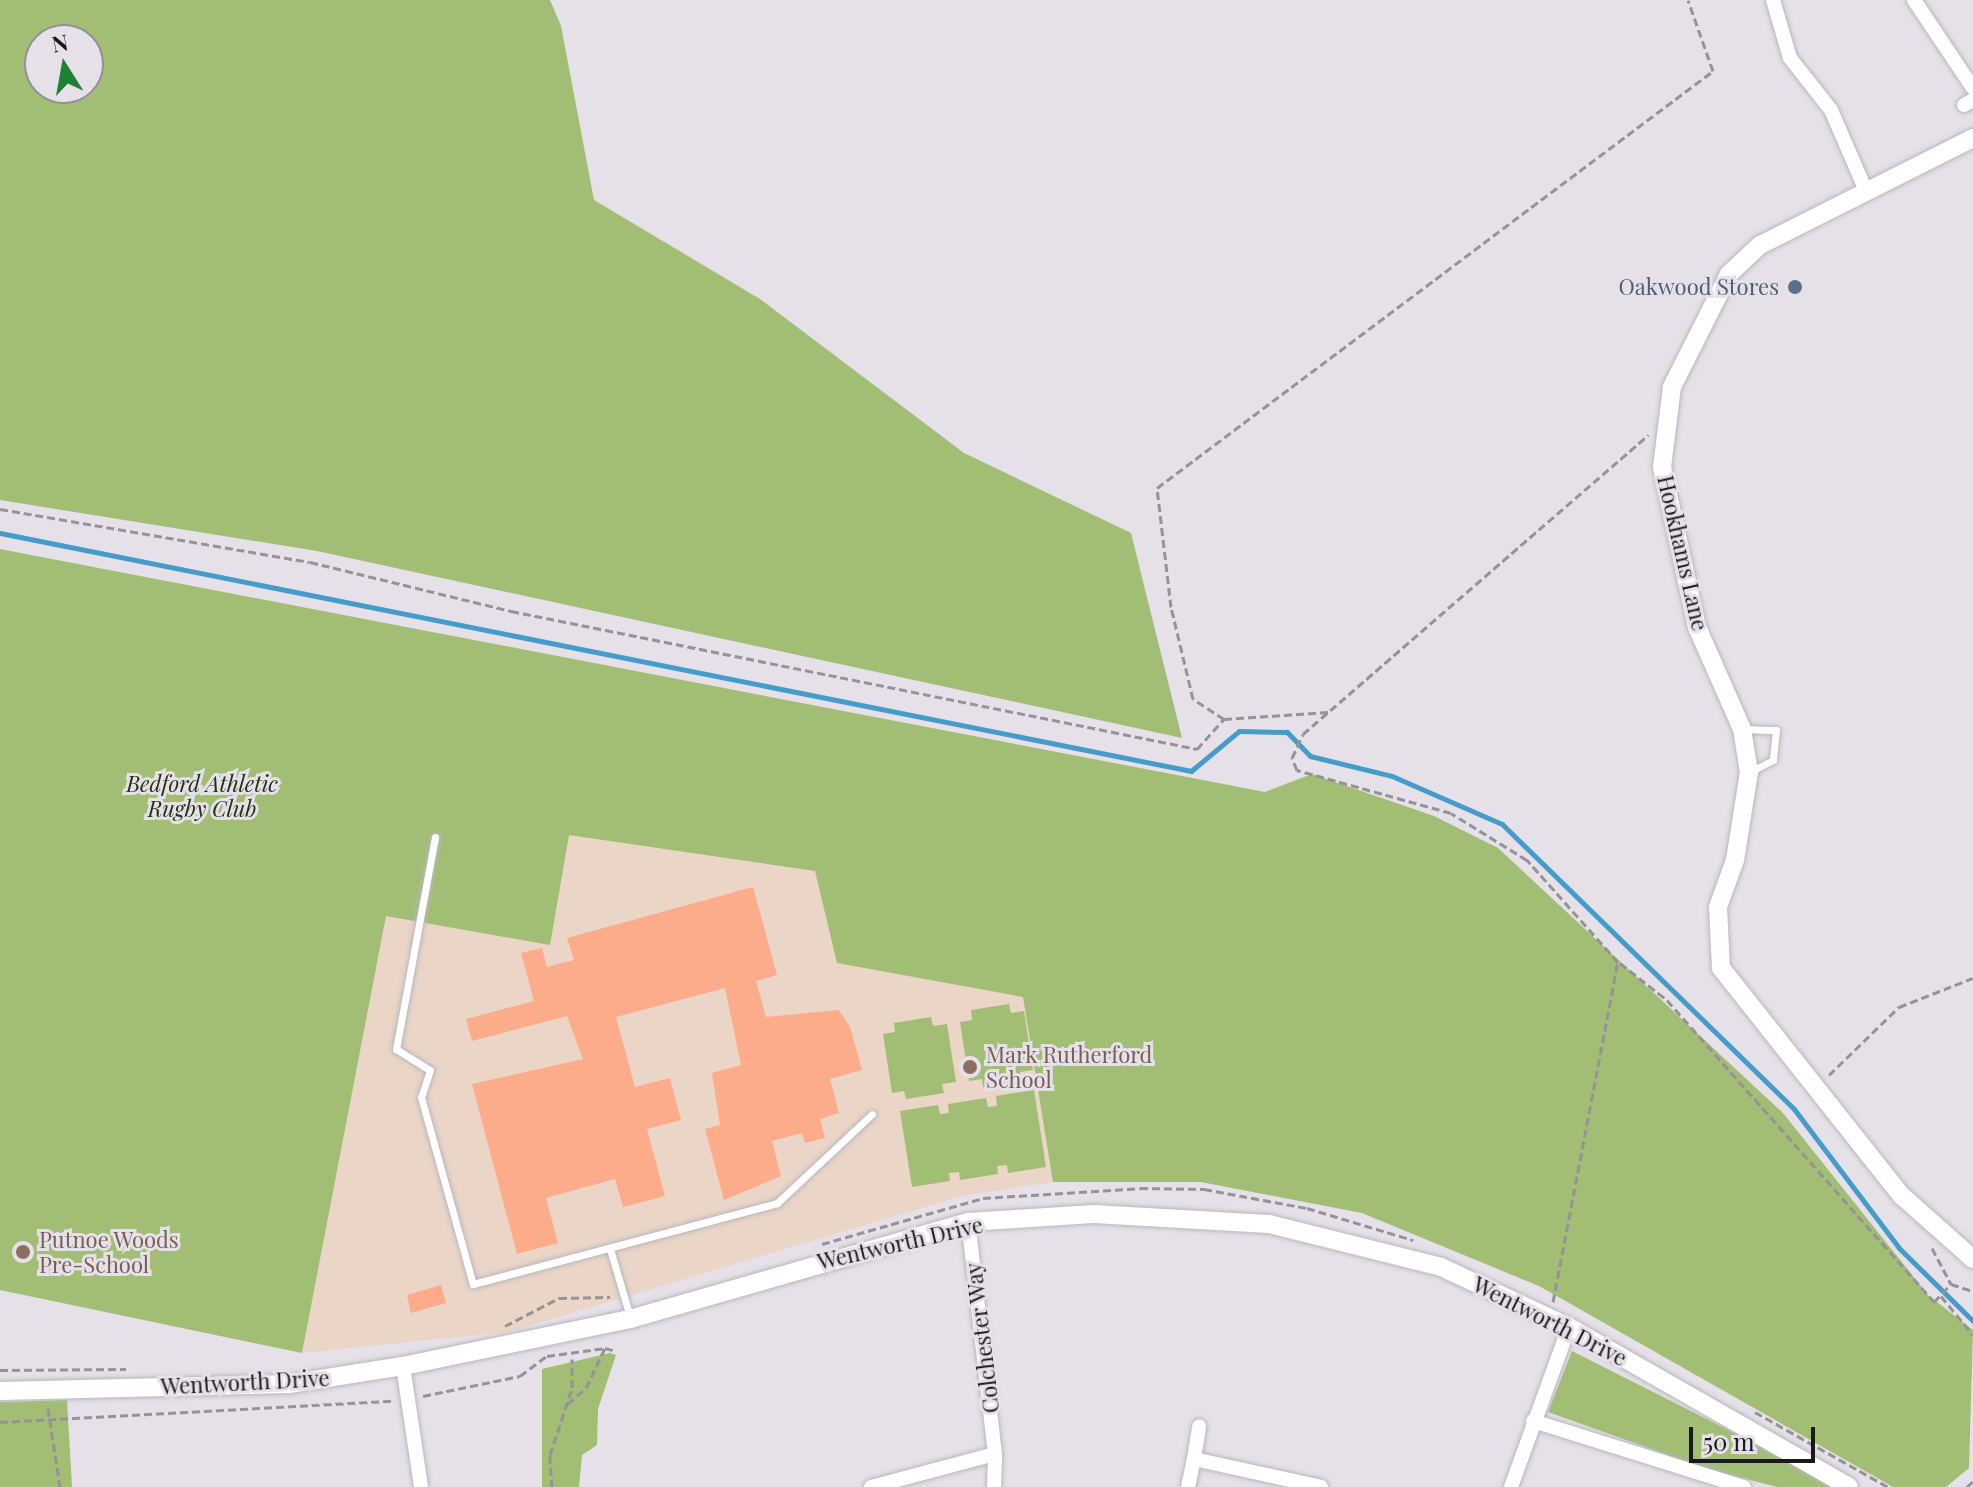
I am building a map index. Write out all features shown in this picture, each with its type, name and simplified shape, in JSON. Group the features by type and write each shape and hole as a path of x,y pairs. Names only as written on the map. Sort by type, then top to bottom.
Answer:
{"street":[{"path":"1773,0 1790,58 1831,110 1866,191"},
{"path":"1914,0 1973,88"},
{"name":"Hookhams Lane","path":"1973,138 1760,245 1729,274 1692,339 1665,418 1662,467 1697,627 1742,729 1749,772 1738,846 1718,907 1721,968 1902,1196 1973,1259"},
{"name":"Wentworth Drive","path":"0,1391 289,1384 403,1366 630,1319 968,1222 1094,1214 1269,1224 1441,1267 1568,1318 1849,1487"},
{"name":"Colchester Way","path":"968,1222 995,1454 994,1487"},
{"path":"1511,1487 1568,1318"},
{"path":"403,1366 421,1487"},
{"path":"1533,1421 1700,1482 1744,1487"},
{"path":"1188,1487 1199,1426"},
{"path":"871,1487 995,1454"},
{"path":"1194,1459 1321,1487"}],"lane":[{"path":"1742,729 1776,730 1779,744 1773,760 1749,772"},
{"path":"435,837 396,1049 430,1070 421,1097 473,1284 777,1203 872,1114"},
{"path":"610,1249 630,1319"}],"path":[{"path":"1328,712 1224,719 1193,699 1171,607 1157,488 1713,71 1688,0"},
{"path":"1665,418 1303,734 1295,746 1297,770 1451,813 1527,860 1618,962 1667,1000 1934,1302 1951,1284 1973,1291"},
{"path":"0,509 310,562 542,617 1197,749 1224,719"},
{"path":"1553,1302 1618,962"},
{"path":"1817,1086 1899,1007 1973,978"},
{"path":"811,1248 983,1198 1140,1188 1204,1189 1307,1208 1428,1246"},
{"path":"1941,1295 1973,1335"},
{"path":"1539,1296 1553,1302 1568,1318"},
{"path":"495,1331 559,1298 624,1297"},
{"path":"568,1404 586,1388 605,1348 616,1351"},
{"path":"552,1487 550,1455 568,1404 572,1359"},
{"path":"0,1370 143,1369"},
{"path":"48,1390 60,1487"},
{"path":"1751,1409 1888,1487"},
{"path":"1967,1487 1973,1481"}],"shaded area":[{"name":"Mark Rutherford School","path":"440,633 1265,792 1312,774 1433,816 1498,848 1539,1286 1362,1213 1201,1182 1053,1182 962,1196 508,1332 302,1353"}],"green space":[{"path":"0,0 550,0 561,26 594,200 760,299 964,453 1131,533 1182,738 317,551 0,500"},
{"name":"Bedford Athletic Rugby Club","path":"0,549 1265,792 1312,774 1434,816 1498,848 1783,1113 1928,1295 1973,1330 1969,1468 1946,1487 1893,1487 1539,1286 1362,1213 1201,1182 1053,1182 1023,997 837,963 815,871 569,835 550,945 386,916 302,1353 0,1290"},
{"path":"1009,1004 1011,1013 1024,1011 1033,1070 1020,1072 1021,1080 983,1087 982,1079 969,1081 960,1022 972,1020 971,1010"},
{"path":"931,1017 933,1026 947,1024 956,1082 942,1084 944,1093 906,1099 904,1091 892,1093 883,1034 895,1032 894,1023"},
{"path":"1034,1090 1046,1167 1008,1173 1007,1165 997,1166 998,1174 960,1180 959,1172 949,1173 950,1181 912,1187 900,1111 938,1105 940,1114 949,1113 948,1104 986,1098 988,1107 997,1106 996,1096"},
{"path":"1572,1351 1778,1455 1830,1487 1777,1487 1704,1468 1548,1412"},
{"path":"610,1353 616,1355 598,1409 597,1445 582,1455 579,1487 542,1487 542,1369"},
{"path":"67,1400 72,1487 0,1487 0,1402"}],"building":[{"path":"753,887 777,975 756,981 766,1017 839,1010 850,1027 862,1070 830,1079 839,1113 820,1119 825,1138 805,1143 802,1133 772,1141 781,1176 724,1200 705,1129 720,1125 712,1073 741,1065 725,988 616,1017 635,1087 670,1078 681,1120 647,1129 665,1196 623,1207 615,1179 546,1198 558,1243 517,1254 472,1084 583,1059 567,1016 472,1041 466,1019 534,1001 521,953 542,948 547,967 574,960 567,938"},
{"path":"441,1285 446,1303 411,1313 407,1295"}],"waterway":[{"path":"0,533 1191,771 1239,731 1287,732 1310,756 1392,776 1502,824 1794,1109 1899,1248 1973,1321"}],"place":[{"name":"Oakwood Stores","path":"1795,287"},
{"name":"Mark Rutherford School","path":"970,1067"},
{"name":"Putnoe Woods Pre-School","path":"23,1252"}]}
